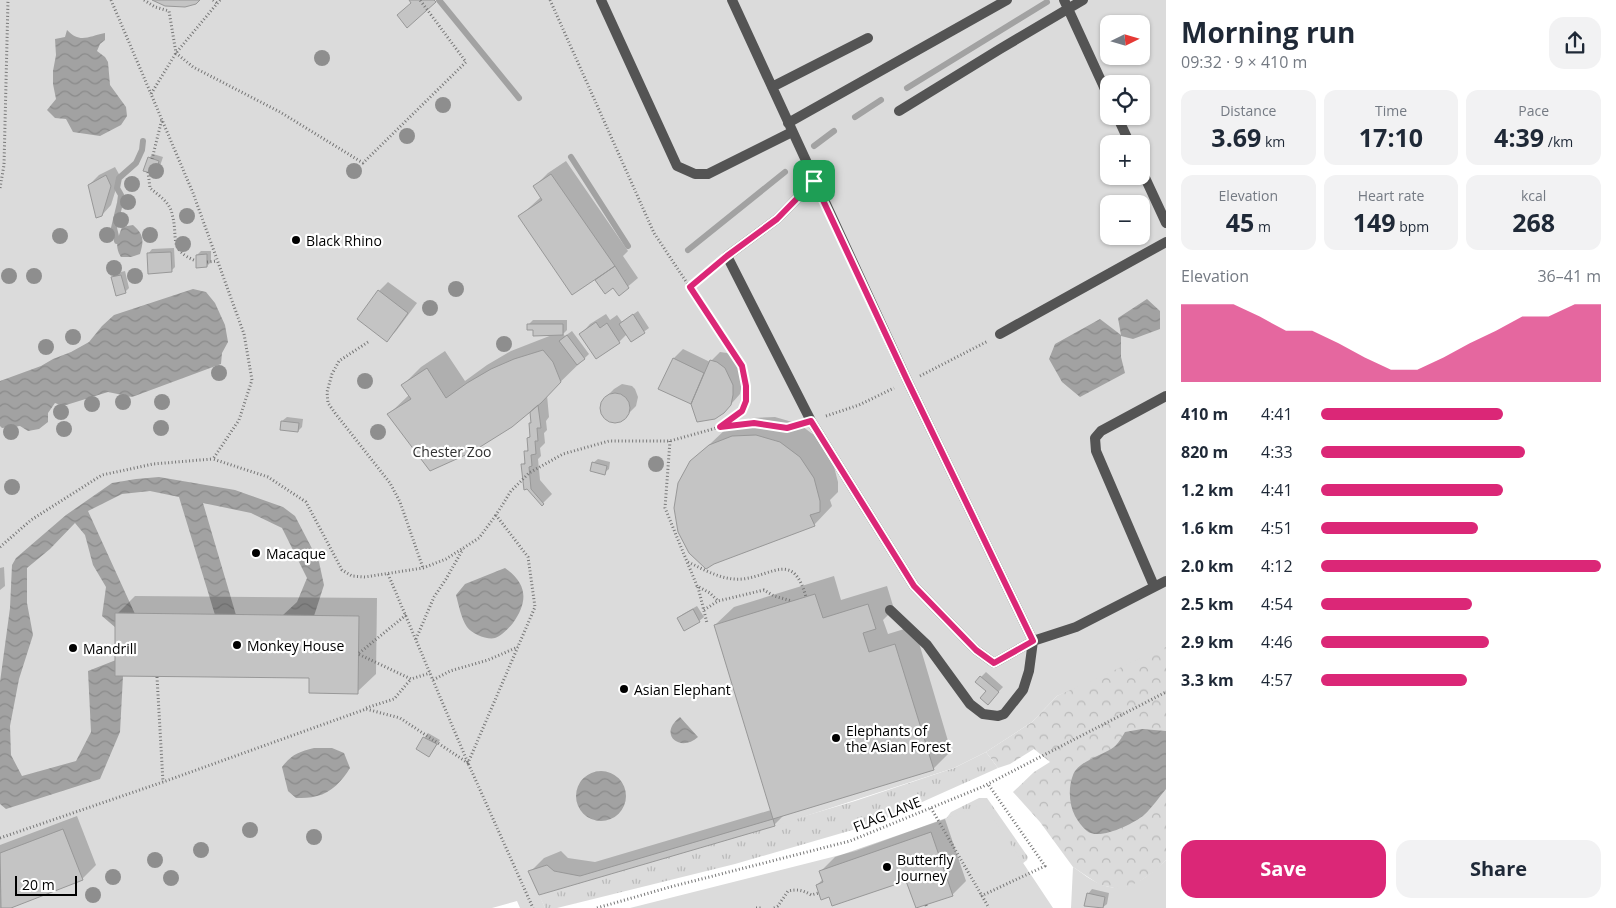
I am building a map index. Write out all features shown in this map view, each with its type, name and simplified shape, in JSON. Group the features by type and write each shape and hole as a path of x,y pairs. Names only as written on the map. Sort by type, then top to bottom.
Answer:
{"lane":[{"path":"601,0 677,166 695,174 708,174 1006,0"},
{"path":"732,0 912,391 1033,641 1029,671 1023,690 1004,714 998,716 984,714 970,704 927,645 890,610"},
{"path":"899,111 1066,4 1083,0"},
{"path":"1066,4 1100,78"},
{"path":"772,86 868,38"},
{"path":"814,181 777,219 727,256 811,421 914,586 976,650 994,663 1033,641 1076,626 1166,581"},
{"path":"1148,185 1166,223"},
{"path":"1000,334 1166,242"},
{"path":"1154,586 1096,451 1094,438 1101,431 1166,396"}],"path":[{"path":"0,188 8,0"},
{"path":"111,0 194,193 244,334 252,380 239,420 212,459"},
{"path":"144,0 155,7 169,10 176,52 193,67 280,112 363,163 466,62 420,0"},
{"path":"151,94 176,52 219,2 213,0"},
{"path":"550,0 654,233 742,366 746,386 746,401 742,411 720,427"},
{"path":"152,159 162,119"},
{"path":"148,172 150,188 166,201 172,212 177,247 184,256 196,262"},
{"path":"690,287 727,256"},
{"path":"207,262 217,261"},
{"path":"368,342 339,362 332,374 327,392 328,403 390,483 400,502 423,568"},
{"path":"0,547 32,520 102,474 152,464 212,459 268,478 306,502 342,570 352,576 365,577 388,574 423,568 446,559 479,538 511,491 529,473 563,454 609,441 670,441 720,427 754,423 787,428 811,421"},
{"path":"670,441 664,508 697,586 707,623"},
{"path":"468,763 535,607 528,557 496,515"},
{"path":"416,639 434,597 446,580 464,547"},
{"path":"688,562 725,578 742,579 778,569 789,570 799,578 806,597"},
{"path":"388,574 468,763 533,908"},
{"path":"697,586 710,593 718,601"},
{"path":"704,610 718,601 764,590 774,596 792,601"},
{"path":"406,615 358,654 411,679"},
{"path":"433,680 518,647"},
{"path":"0,838 394,699 411,679 430,673"},
{"path":"157,677 163,782"},
{"name":"FLAG LANE","path":"597,908 670,887 850,841 988,784 1166,692"},
{"path":"366,708 400,718 468,763"},
{"path":"981,896 1045,866 988,784"},
{"path":"931,808 989,908"},
{"path":"774,908 778,906 788,891 795,889 811,895 819,893"},
{"path":"756,908 761,908"}],"green space":[{"name":"Chester Zoo","path":"0,0 1166,0 1166,647 1057,696 1032,722 986,752 954,768 775,826 539,894 545,908 520,908 517,901 492,908 0,908"},
{"path":"1166,640 1166,860 1155,871 1136,884 1119,889 1100,885 1073,867 1040,822 1013,792 1034,772 1050,762 1034,749 1010,764 998,768 986,752 1032,722 1057,696"},
{"path":"986,752 998,768 873,824 735,864 557,908 545,908 539,895 855,801 954,768"},
{"path":"979,798 987,798 1028,857 1027,860 1012,872 945,820 951,812"},
{"path":"984,804 1053,908 630,908 856,851"},
{"path":"1166,860 1166,908 1071,908 1073,867 1096,882 1119,888 1136,883 1152,873"}],"water":[{"path":"67,30 76,37 81,38 105,33 105,40 100,44 97,51 108,62 110,85 126,107 127,116 121,125 100,136 73,132 66,119 55,118 47,110 56,99 53,84 56,55 55,39 65,37"},
{"path":"133,225 142,238 140,254 131,257 121,257 117,246 122,227"},
{"path":"193,289 206,292 215,303 225,325 228,342 222,353 221,364 132,397 108,392 63,406 55,403 48,413 48,422 39,429 28,431 20,426 2,428 0,426 0,381 41,366 89,342 114,315"},
{"path":"1147,299 1160,311 1160,329 1133,339 1121,336 1121,357 1125,373 1080,397 1062,382 1049,359 1055,344 1100,319 1121,335 1118,318"},
{"path":"159,477 235,490 283,507 295,516 319,562 324,585 314,616 283,615 297,602 307,578 282,528 251,513 203,503 236,615 215,615 179,497 150,491 122,494 88,511 135,614 116,628 102,616 106,587 93,565 85,535 75,523 50,549 27,568 27,603 33,635 19,679 10,726 11,755 22,776 76,761 91,732 88,671 116,660 115,676 123,676 120,732 100,779 6,809 0,804 0,682 10,608 12,565 16,558 66,515 112,483"},
{"path":"505,568 513,574 522,587 523,601 521,608 513,623 500,636 488,638 480,636 469,630 460,612 456,595 465,584"},
{"path":"680,717 698,737 685,743 674,740 671,730 673,724"},
{"path":"1142,729 1166,731 1166,789 1139,819 1107,833 1092,834 1076,818 1071,806 1070,791 1073,775 1085,762 1114,747 1125,732"},
{"path":"314,748 332,748 344,753 350,768 344,777 327,792 314,797 296,798 288,791 282,767 296,754"},
{"path":"601,771 610,773 621,782 626,796 624,805 615,816 601,821 592,819 581,810 576,796 578,787 587,776"}],"building":[{"path":"152,0 200,0 196,4 185,7 165,6"},
{"path":"409,0 434,0 436,2 407,28 397,15 411,3"},
{"path":"148,157 159,161 155,174 143,171"},
{"path":"551,174 615,266 572,295 518,216 542,200 533,186"},
{"path":"106,175 111,186 102,216 96,218 88,185"},
{"path":"171,252 172,272 148,274 147,253"},
{"path":"207,254 207,267 196,268 196,255"},
{"path":"615,266 629,288 619,296 613,288 605,294 595,280"},
{"path":"121,275 126,293 116,296 111,277"},
{"path":"378,290 408,313 387,342 357,319"},
{"path":"633,314 645,333 631,342 619,324"},
{"path":"596,322 600,328 607,323 620,343 596,359 579,334"},
{"path":"527,324 563,324 563,335 533,336 533,330 527,330"},
{"path":"567,335 585,359 577,365 559,341"},
{"path":"543,350 553,362 561,382 541,403 512,427 472,452 430,471 387,414 411,399 401,385 427,368 446,398 491,369"},
{"path":"673,358 704,373 691,404 658,389"},
{"path":"710,360 717,362 725,368 733,385 731,405 715,419 697,422 691,404"},
{"path":"615,393 621,394 629,402 629,414 621,422 615,423 609,422 601,414 600,408 601,402 609,394"},
{"path":"538,405 541,428 537,428 536,454 531,455 532,466 529,467 531,489 544,504 542,506 527,489 524,490 521,464 525,464 524,451 528,451 527,438 530,437 530,412"},
{"path":"281,421 299,423 298,432 280,430"},
{"path":"756,435 780,442 800,457 814,478 820,501 820,512 810,515 815,526 714,564 706,569 689,553 678,532 674,508 678,483 690,461 709,445 732,436"},
{"path":"592,462 607,466 605,475 590,471"},
{"name":"Elephants of the Asian Forest","path":"815,594 823,618 868,604 876,629 863,633 869,652 895,644 934,770 773,819 714,625"},
{"path":"693,609 700,622 684,631 677,618"},
{"name":"Monkey House","path":"115,613 359,616 358,694 309,693 309,678 115,676"},
{"path":"980,676 999,692 988,705 980,698 986,691 975,682"},
{"path":"423,737 437,744 429,757 416,749"},
{"path":"773,819 775,826 539,895 528,871 547,865 554,871 580,876"},
{"path":"63,829 83,880 11,908 1,908 0,853"},
{"name":"Butterfly Journey","path":"931,832 953,896 916,908 906,881 832,906 829,897 821,900 816,885 823,882 819,871"},
{"path":"1087,893 1105,897 1103,908 1084,906"}],"waterway":[{"path":"439,0 519,98"},
{"path":"907,88 1047,2"},
{"path":"855,117 881,100"},
{"path":"814,146 834,131"},
{"path":"117,241 114,228 121,195 117,188 119,178 136,163 142,150 143,141"},
{"path":"571,157 628,246"},
{"path":"688,250 785,172"}],"place":[{"name":"Black Rhino","path":"296,240"},
{"name":"Macaque","path":"256,553"},
{"name":"Monkey House","path":"237,645"},
{"name":"Mandrill","path":"73,648"},
{"name":"Asian Elephant","path":"624,689"},
{"name":"Elephants of the Asian Forest","path":"836,738"},
{"name":"Butterfly Journey","path":"887,867"}],"route":[{"path":"814,181 908,382 1033,641 994,663 976,650 914,586 811,421 787,428 754,423 720,427 742,411 746,401 746,386 742,366 690,287 727,256 777,219 814,181"}]}
